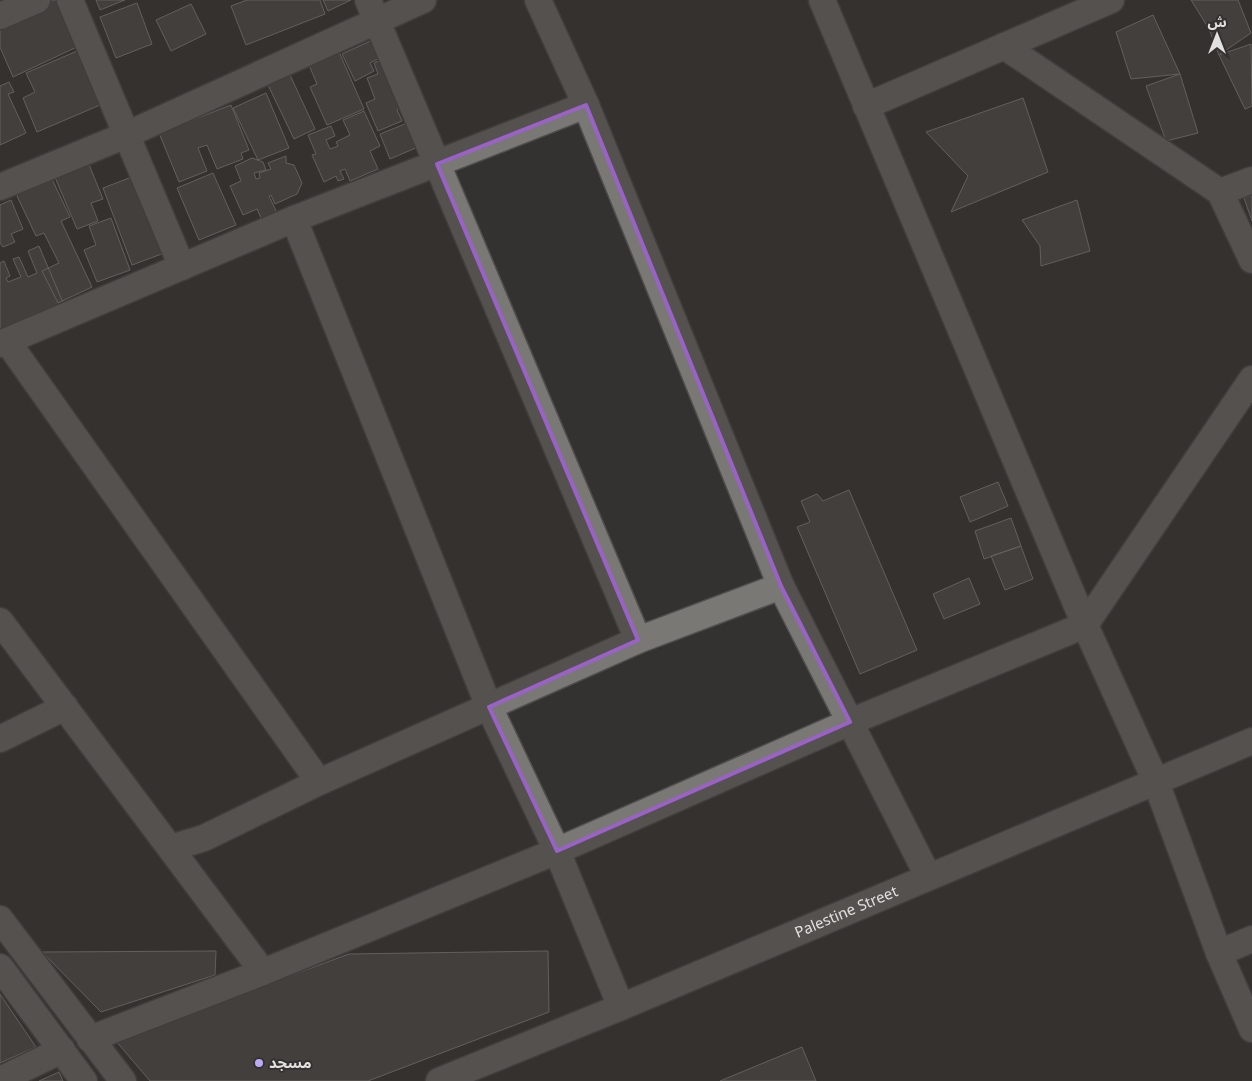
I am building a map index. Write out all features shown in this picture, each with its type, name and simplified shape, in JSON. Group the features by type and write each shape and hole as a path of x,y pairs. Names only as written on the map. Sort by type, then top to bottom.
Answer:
{"street":[{"path":"0,16 37,0"},
{"path":"70,0 182,267"},
{"path":"0,187 126,134 373,10 423,0"},
{"path":"538,0 586,105 781,586 928,876"},
{"path":"822,0 1085,625 1156,782 1218,953 1252,1029"},
{"path":"866,106 1111,0"},
{"path":"373,10 638,640"},
{"path":"1004,46 1220,192 1252,260"},
{"path":"319,782 3,342 294,219 586,105"},
{"path":"1220,192 1252,180"},
{"path":"294,219 490,707 557,851 621,1007"},
{"path":"90,1039 263,972 557,851 850,722 1085,625 1252,379"},
{"path":"171,848 204,838 319,782 638,640 781,586"},
{"path":"0,621 263,972"},
{"path":"0,739 65,707"},
{"name":"Palestine Street","path":"439,1081 621,1007 1252,741"},
{"path":"0,919 123,1081"},
{"path":"1218,953 1252,939"},
{"path":"0,967 84,1081"},
{"path":"0,1080 62,1050"}],"highlighted area":[{"path":"586,105 781,586 850,722 557,851 489,707 638,640 437,164"}],"building":[{"path":"42,0 69,0 81,45 13,77 0,47 0,19"},
{"path":"96,0 125,0 100,10"},
{"path":"247,0 320,0 325,14 246,45 231,6"},
{"path":"323,0 351,0 328,11"},
{"path":"1191,0 1238,0 1251,33 1219,55 1209,29"},
{"path":"137,3 152,44 116,58 100,17"},
{"path":"191,4 206,34 171,51 156,20"},
{"path":"1153,15 1180,74 1131,79 1116,32"},
{"path":"379,37 387,54 370,63 374,71 355,81 342,54"},
{"path":"1251,44 1252,106 1245,109 1219,55"},
{"path":"84,48 102,90 95,94 100,105 37,132 23,98 35,92 26,73"},
{"path":"339,52 364,109 327,125 310,87 317,84 309,65"},
{"path":"388,57 401,107 397,110 402,121 378,131 366,103 375,99 367,78 378,74 374,63"},
{"path":"1180,74 1198,133 1166,141 1146,86"},
{"path":"290,75 315,129 294,139 268,85"},
{"path":"9,82 14,92 8,94 26,133 0,145 0,86"},
{"path":"266,93 289,148 258,160 233,108"},
{"path":"1023,98 1048,172 951,212 968,176 926,132"},
{"path":"231,105 249,150 241,153 243,159 217,169 207,145 198,148 207,171 179,182 159,133"},
{"path":"364,111 380,146 370,151 378,169 350,181 345,169 340,171 344,179 338,181 336,176 324,182 312,155 316,154 308,135 331,126 335,136 326,140 330,149 338,146 336,142 350,135 343,120"},
{"path":"415,120 418,147 390,159 380,134"},
{"path":"286,156 286,163 294,165 302,183 297,194 275,204 271,195 269,196 277,213 262,220 257,209 243,215 230,186 241,181 235,166 252,158 263,162 266,170 254,173 256,179 260,178 259,173 271,169 268,163"},
{"path":"88,162 103,199 91,203 98,221 77,229 54,175"},
{"path":"213,173 236,225 199,240 177,188"},
{"path":"137,175 167,252 132,265 103,188"},
{"path":"51,177 70,217 61,221 92,287 58,303 42,271 59,263 44,233 36,236 16,194"},
{"path":"1252,195 1252,221 1244,198"},
{"path":"11,200 23,229 11,234 15,242 3,247 0,243 0,205"},
{"path":"1077,200 1090,251 1041,266 1040,246 1022,220"},
{"path":"111,218 130,270 97,282 84,250 96,245 89,226"},
{"path":"39,246 64,305 0,331 0,263 4,261 10,276 6,278 8,282 21,277 13,259 19,257 28,277 37,273 28,251"},
{"path":"998,482 1008,506 970,522 960,497"},
{"path":"849,490 917,650 860,674 797,527 810,522 801,501 817,494 823,501"},
{"path":"1011,518 1021,546 984,559 975,531"},
{"path":"1021,546 1033,579 1005,590 991,556"},
{"path":"969,578 980,604 944,619 933,594"},
{"path":"216,951 215,975 101,1012 42,952"},
{"path":"548,951 549,1012 368,1081 150,1081 115,1040 349,954"},
{"path":"0,994 36,1047 0,1063"},
{"path":"802,1047 816,1081 720,1081"},
{"path":"59,1072 63,1081 39,1081"}],"place":[{"name":"مسجد","path":"259,1063"}]}
